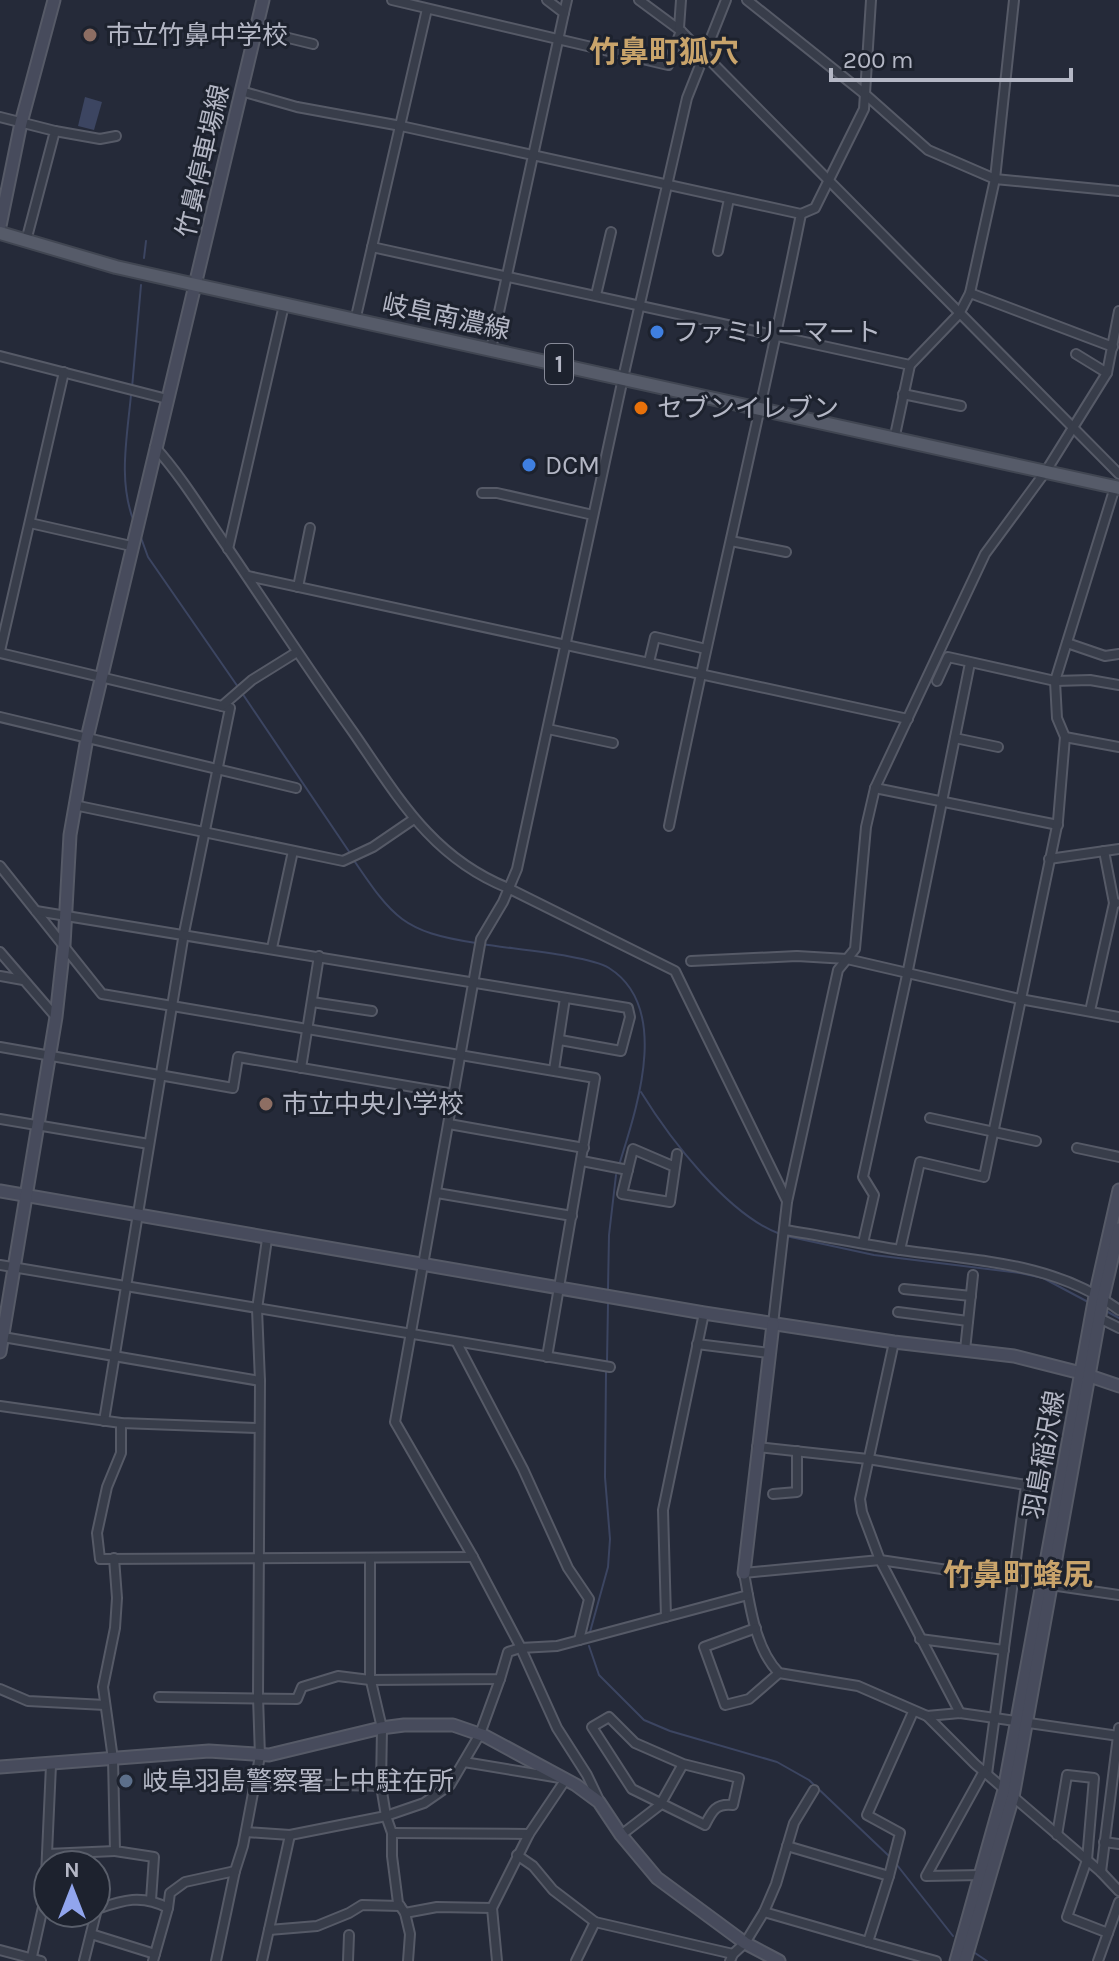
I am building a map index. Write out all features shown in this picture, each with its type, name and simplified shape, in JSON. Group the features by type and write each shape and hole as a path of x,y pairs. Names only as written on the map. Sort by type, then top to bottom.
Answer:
{"main road":[{"name":"岐阜南濃線","path":"0,233 116,267 355,321 894,440 1118,483"}],"street":[{"path":"0,226 21,123 54,0"},
{"name":"竹鼻停車場線","path":"0,1352 56,1017 74,805 87,738 263,0"},
{"path":"547,0 564,13"},
{"path":"491,349 567,0"},
{"path":"639,0 680,29 1072,428 1118,483 1055,681 1057,718 1065,737 1058,825 984,1177 920,1162 900,1250"},
{"path":"398,1 668,65 680,29 681,0"},
{"path":"726,0 687,98 517,869 503,902 481,939 395,1422 473,1557 557,1728 621,1835 657,1878 745,1943 779,1961"},
{"path":"241,91 297,107 401,126 801,214 815,208 864,109 871,0"},
{"path":"894,440 910,365 959,314 970,293 995,179 1014,0"},
{"path":"754,1 928,150 995,179 1119,191"},
{"path":"355,321 427,9"},
{"path":"256,30 313,44"},
{"path":"0,117 100,139 116,136"},
{"path":"26,241 55,131"},
{"path":"718,251 729,199"},
{"path":"669,826 700,674 761,411 801,214"},
{"path":"596,295 611,232"},
{"path":"372,247 910,365"},
{"path":"970,293 1113,347"},
{"path":"228,549 284,305"},
{"path":"1101,1872 1116,1780 1119,1733 1022,1724 960,1713 927,1716 858,1686 779,1673 771,1665 756,1628 744,1573 787,1202 838,970 855,949 866,827 875,788 985,554 1046,471 1107,373 1119,311"},
{"path":"1076,354 1107,373"},
{"path":"0,356 167,399"},
{"path":"64,372 0,652 230,708 184,933 104,1421"},
{"path":"903,394 961,406"},
{"path":"155,446 414,819 453,858 482,877 675,971 787,1202"},
{"path":"482,493 497,493 593,515"},
{"path":"30,523 132,545"},
{"path":"298,587 310,528"},
{"path":"731,541 786,552"},
{"path":"248,576 908,719"},
{"path":"649,662 655,637 706,649"},
{"path":"1067,643 1105,656 1119,654"},
{"path":"222,706 252,680 297,652"},
{"path":"937,681 948,657 1055,681 1090,680 1119,685"},
{"path":"863,1243 874,1195 863,1177 970,663"},
{"path":"0,717 296,788"},
{"path":"548,729 613,743"},
{"path":"1065,737 1119,747"},
{"path":"955,738 998,747"},
{"path":"875,788 1058,825"},
{"path":"74,805 343,861 373,847 414,819"},
{"path":"1049,859 1119,849"},
{"path":"272,948 293,851"},
{"path":"1090,1011 1116,904 1104,851"},
{"path":"2,872 102,994 595,1078 547,1357"},
{"path":"36,911 628,1008 630,1017 621,1051 560,1040"},
{"path":"0,952 56,1017"},
{"path":"301,1068 319,956"},
{"path":"691,961 797,956 847,959 907,975 1119,1017"},
{"path":"0,976 23,980"},
{"path":"554,1070 565,998"},
{"path":"312,1002 372,1011"},
{"path":"0,1047 233,1088 238,1057 454,1094"},
{"path":"930,1118 1036,1141"},
{"path":"0,1119 149,1144"},
{"path":"449,1124 584,1148"},
{"path":"1077,1148 1119,1157"},
{"path":"675,1167 633,1149 622,1194 670,1202 677,1154"},
{"path":"582,1161 628,1170"},
{"name":"羽島稲沢線","path":"965,1961 1008,1793 1022,1724 1119,1190"},
{"path":"0,1191 704,1313 894,1342 1014,1356 1119,1386"},
{"path":"437,1193 572,1216"},
{"name":"羽島稲沢線","path":"1097,1307 1119,1229"},
{"path":"784,1233 1023,1266 1049,1274 1097,1307 1119,1328"},
{"path":"216,1961 260,1756 260,1381 257,1309 267,1239"},
{"path":"0,1265 610,1367"},
{"path":"965,1350 973,1275"},
{"path":"904,1289 971,1296"},
{"path":"1097,1307 1119,1310"},
{"path":"898,1312 968,1321"},
{"path":"666,1617 663,1510 704,1313"},
{"path":"3,1337 260,1381"},
{"path":"894,1342 860,1499 862,1512 880,1560 960,1713"},
{"path":"457,1343 523,1469 568,1568 589,1599 579,1640"},
{"path":"697,1344 769,1353"},
{"path":"0,1406 121,1423 258,1428"},
{"path":"121,1423 121,1453 107,1487 97,1533 100,1559 473,1557"},
{"path":"757,1447 868,1459 1026,1485 985,1773 926,1876 982,1875"},
{"path":"773,1494 797,1492 797,1451"},
{"path":"114,1558 117,1598 115,1628 103,1687 113,1759 115,1851"},
{"path":"370,1558 370,1680 382,1728 381,1786 392,1833 392,1856 410,1934 408,1961"},
{"path":"744,1573 880,1560 1119,1595"},
{"path":"246,1832 290,1835 386,1816 424,1803 450,1785 480,1734 508,1652 520,1648 557,1646 748,1595"},
{"path":"756,1628 704,1647 725,1705 749,1699 779,1673"},
{"path":"920,1639 1004,1650"},
{"path":"159,1697 297,1699 302,1687 338,1676 370,1680 500,1679"},
{"path":"0,1689 28,1701 105,1705"},
{"path":"868,1942 900,1833 867,1815 913,1712"},
{"path":"927,1716 985,1773 1119,1891"},
{"path":"609,1717 635,1743 683,1764 739,1778 733,1805 724,1804 712,1809 705,1825 632,1789 592,1727 609,1717"},
{"path":"0,1767 209,1751 260,1756 294,1751 382,1728 453,1725 480,1734 566,1779 599,1802"},
{"path":"464,1762 566,1779"},
{"path":"621,1835 660,1805 683,1764"},
{"path":"47,1849 51,1765"},
{"path":"1057,1835 1067,1775 1094,1778 1087,1860 1067,1917 1108,1933"},
{"path":"497,1961 492,1908 529,1834 566,1779"},
{"path":"255,1783 381,1786"},
{"path":"517,1855 533,1866 553,1890 595,1922 732,1958 764,1912 776,1884 794,1823 814,1790"},
{"name":"羽島稲沢線","path":"956,1961 1008,1793"},
{"path":"392,1833 529,1834"},
{"path":"262,1961 290,1835"},
{"path":"1104,1842 1119,1844"},
{"path":"787,1846 889,1876"},
{"path":"112,1851 154,1857 151,1900"},
{"path":"91,1934 154,1958 170,1893 185,1882 235,1871"},
{"path":"112,1903 127,1898 151,1900 168,1908"},
{"path":"1098,1961 1119,1902"},
{"path":"269,1930 317,1926 362,1905 403,1910 492,1908"},
{"path":"764,1912 936,1961"},
{"path":"576,1961 595,1922"},
{"path":"0,1950 35,1960 41,1929"},
{"path":"84,1961 92,1929"},
{"path":"348,1961 349,1935"}],"water":[{"path":"85,97 102,102 94,130 78,126"}],"waterway":[{"path":"144,258 146,241"},
{"path":"132,388 141,285"},
{"path":"131,395 125,475 134,522"},
{"path":"140,535 148,557 238,687"},
{"path":"242,693 350,853"},
{"path":"353,859 390,909 402,919 432,934 476,943"},
{"path":"482,944 599,963 628,985 639,1007 644,1032 644,1059 634,1114 620,1162"},
{"path":"641,1092 702,1174 740,1210 780,1234"},
{"path":"608,1289 609,1235 616,1175"},
{"path":"786,1236 874,1255 1043,1278 1090,1303"},
{"path":"607,1362 608,1303"},
{"path":"1106,1311 1119,1318"},
{"path":"590,1632 608,1567 610,1539 605,1477 606,1372"},
{"path":"589,1646 599,1675 644,1720 670,1731 777,1762 809,1780 890,1857"},
{"path":"897,1865 953,1936"},
{"path":"975,1953 987,1961"}],"place":[{"name":"市立竹鼻中学校","path":"90,35"},
{"name":"ファミリーマート","path":"657,332"},
{"name":"セブンイレブン","path":"641,408"},
{"name":"DCM","path":"529,465"},
{"name":"市立中央小学校","path":"266,1104"},
{"name":"岐阜羽島警察署上中駐在所","path":"126,1781"}],"district":[{"name":"竹鼻町狐穴","path":"664,52"},
{"name":"竹鼻町蜂尻","path":"1018,1575"}]}
